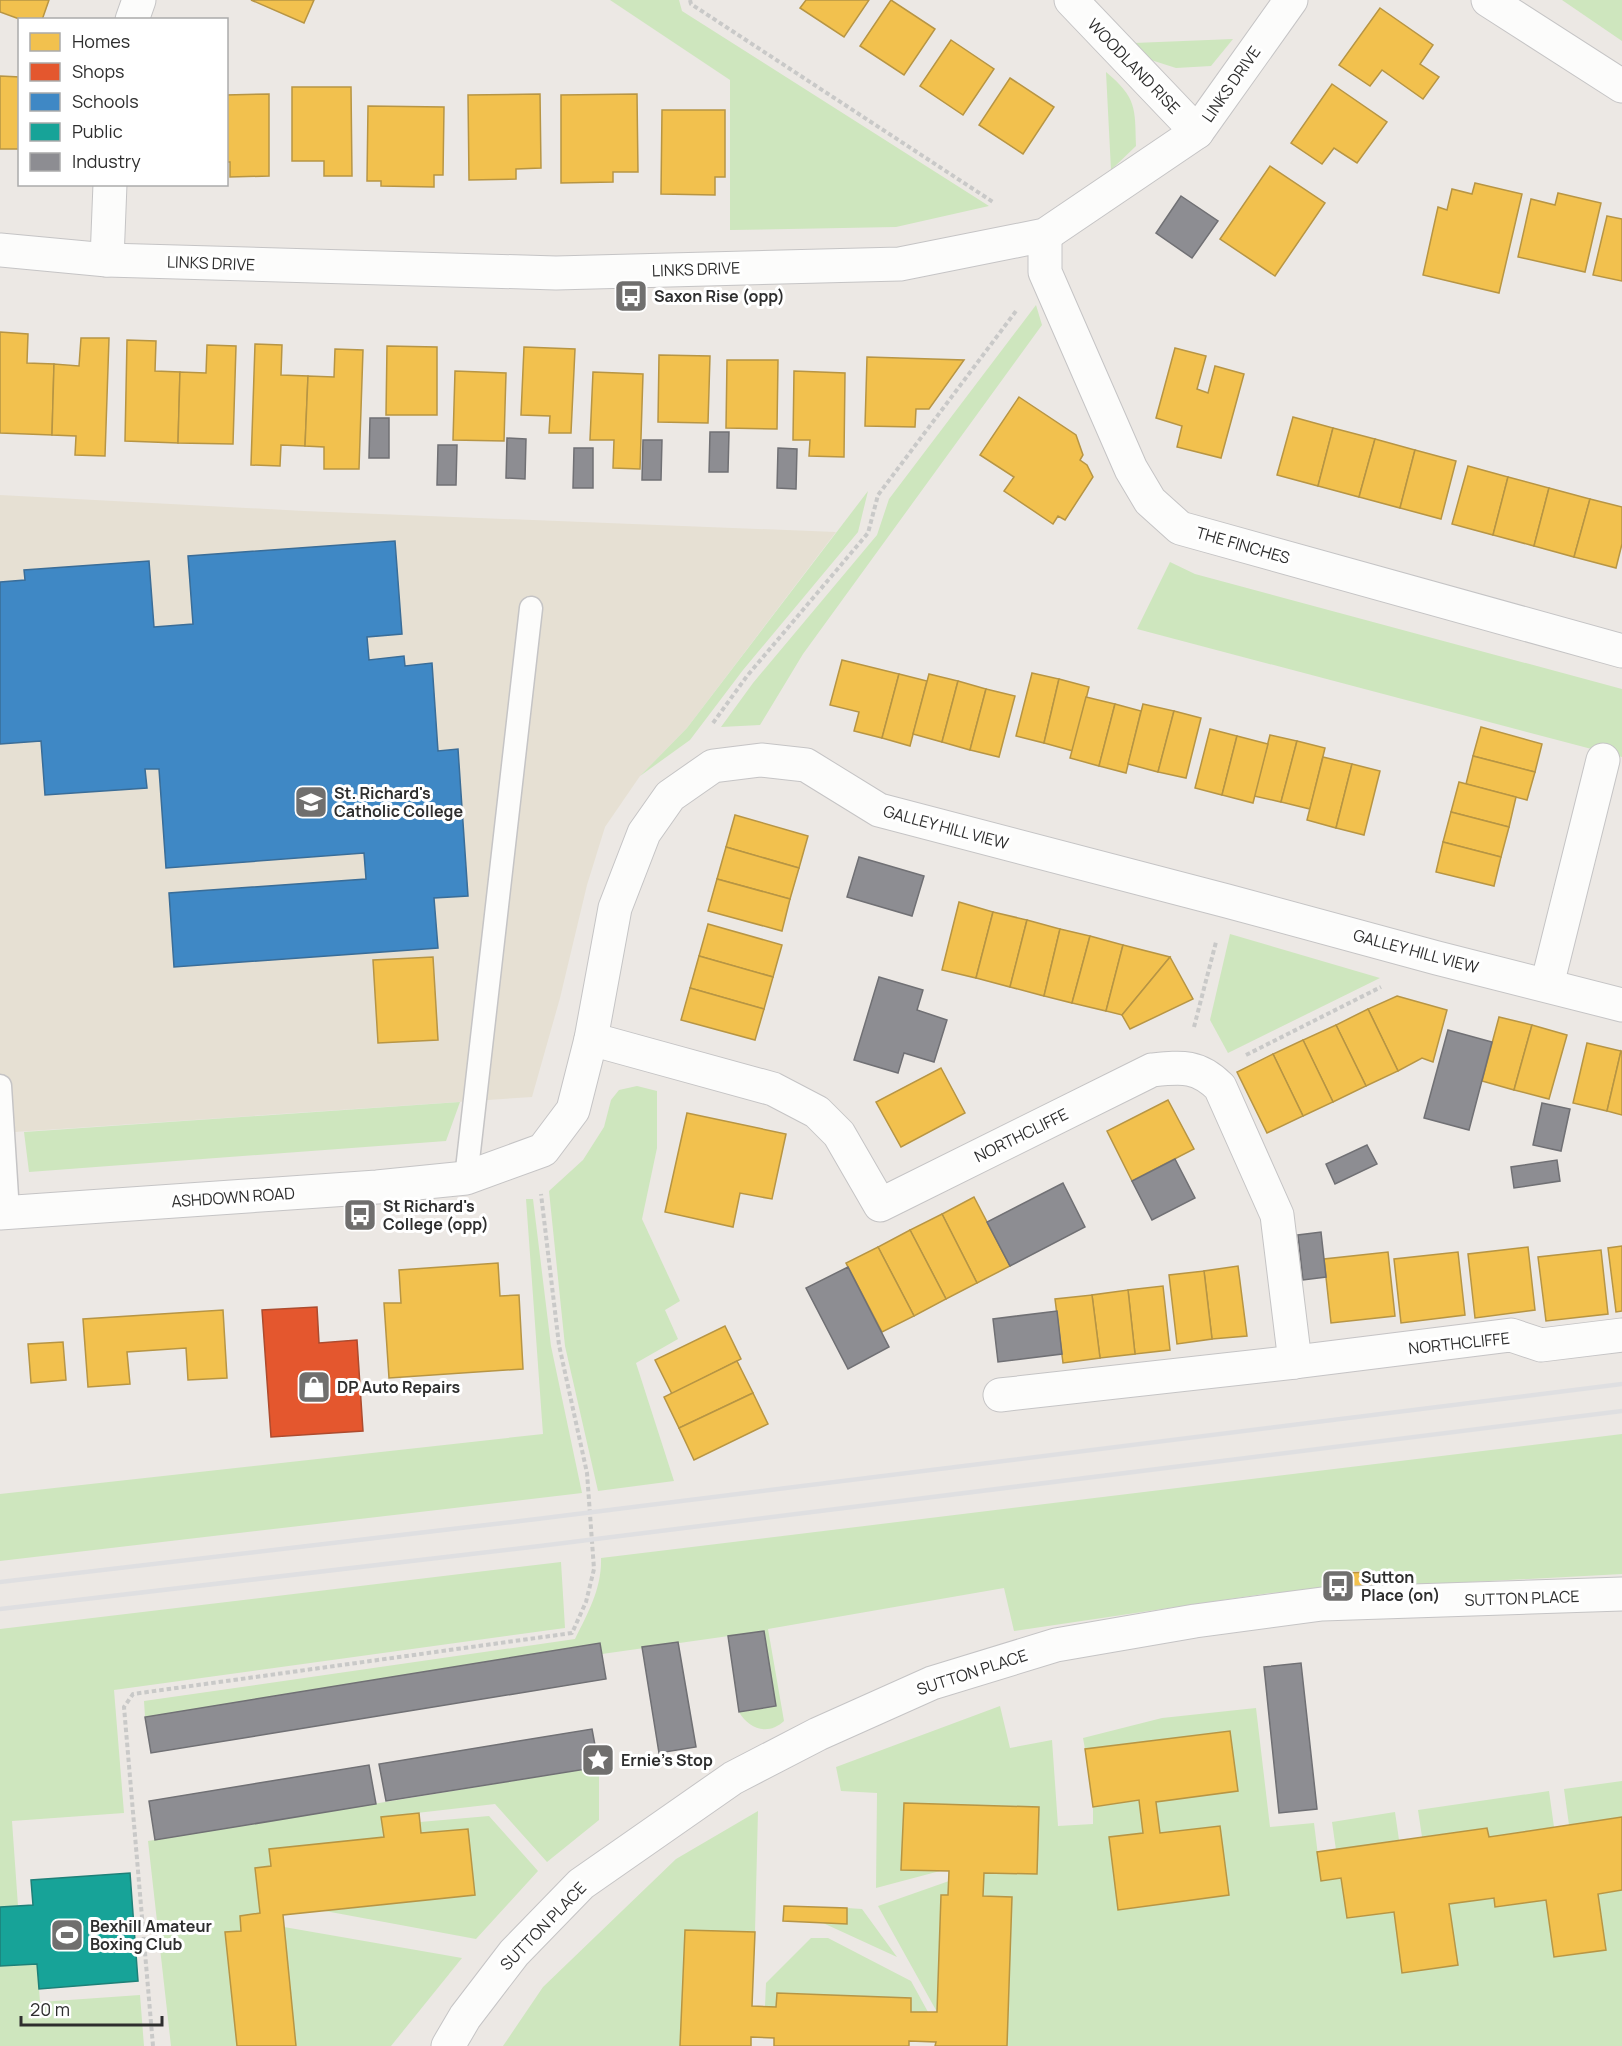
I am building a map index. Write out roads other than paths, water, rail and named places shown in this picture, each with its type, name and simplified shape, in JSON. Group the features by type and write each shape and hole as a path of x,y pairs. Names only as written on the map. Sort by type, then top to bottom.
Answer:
{"street":[{"path":"133,18 139,0"},
{"name":"WOODLAND RISE","path":"1071,0 1197,132"},
{"name":"LINKS DRIVE","path":"0,250 107,260 556,273 900,264 1045,236 1197,132 1291,0"},
{"path":"1488,0 1622,86"},
{"path":"107,260 110,186"},
{"name":"THE FINCHES","path":"1045,236 1046,272 1131,469 1150,501 1180,528 1622,651"},
{"name":"GALLEY HILL VIEW","path":"466,1178 543,1150 573,1110 591,1039 615,908 644,833 670,796 713,765 761,760 806,765 879,810 1622,1005"},
{"path":"1547,985 1603,760"},
{"name":"NORTHCLIFFE","path":"591,1039 773,1089 817,1112 839,1134 880,1205 1152,1070 1195,1071 1221,1088 1277,1215 1294,1362"},
{"name":"ASHDOWN ROAD","path":"4,1213 365,1188 466,1178"},
{"name":"NORTHCLIFFE","path":"1000,1395 1511,1335 1541,1345 1622,1335"},
{"name":"SUTTON PLACE","path":"448,2046 465,2017 514,1953 581,1884 733,1778 818,1734 932,1683 1056,1645 1195,1621 1322,1604 1622,1594"}],"lane":[{"path":"466,1178 531,608"},
{"path":"0,1086 4,1213"}],"railway":[{"path":"0,1582 537,1519 1622,1384"},
{"path":"0,1609 540,1546 1622,1411"}],"place":[{"name":"Saxon Rise (opp)","path":"631,296"},
{"name":"St. Richard's Catholic College","path":"311,802"},
{"name":"St Richard's College (opp)","path":"360,1215"},
{"name":"DP Auto Repairs","path":"314,1387"},
{"name":"Sutton Place (on)","path":"1338,1586"},
{"name":"Ernie's Stop","path":"598,1760"},
{"name":"Bexhill Amateur Boxing Club","path":"67,1935"}]}
